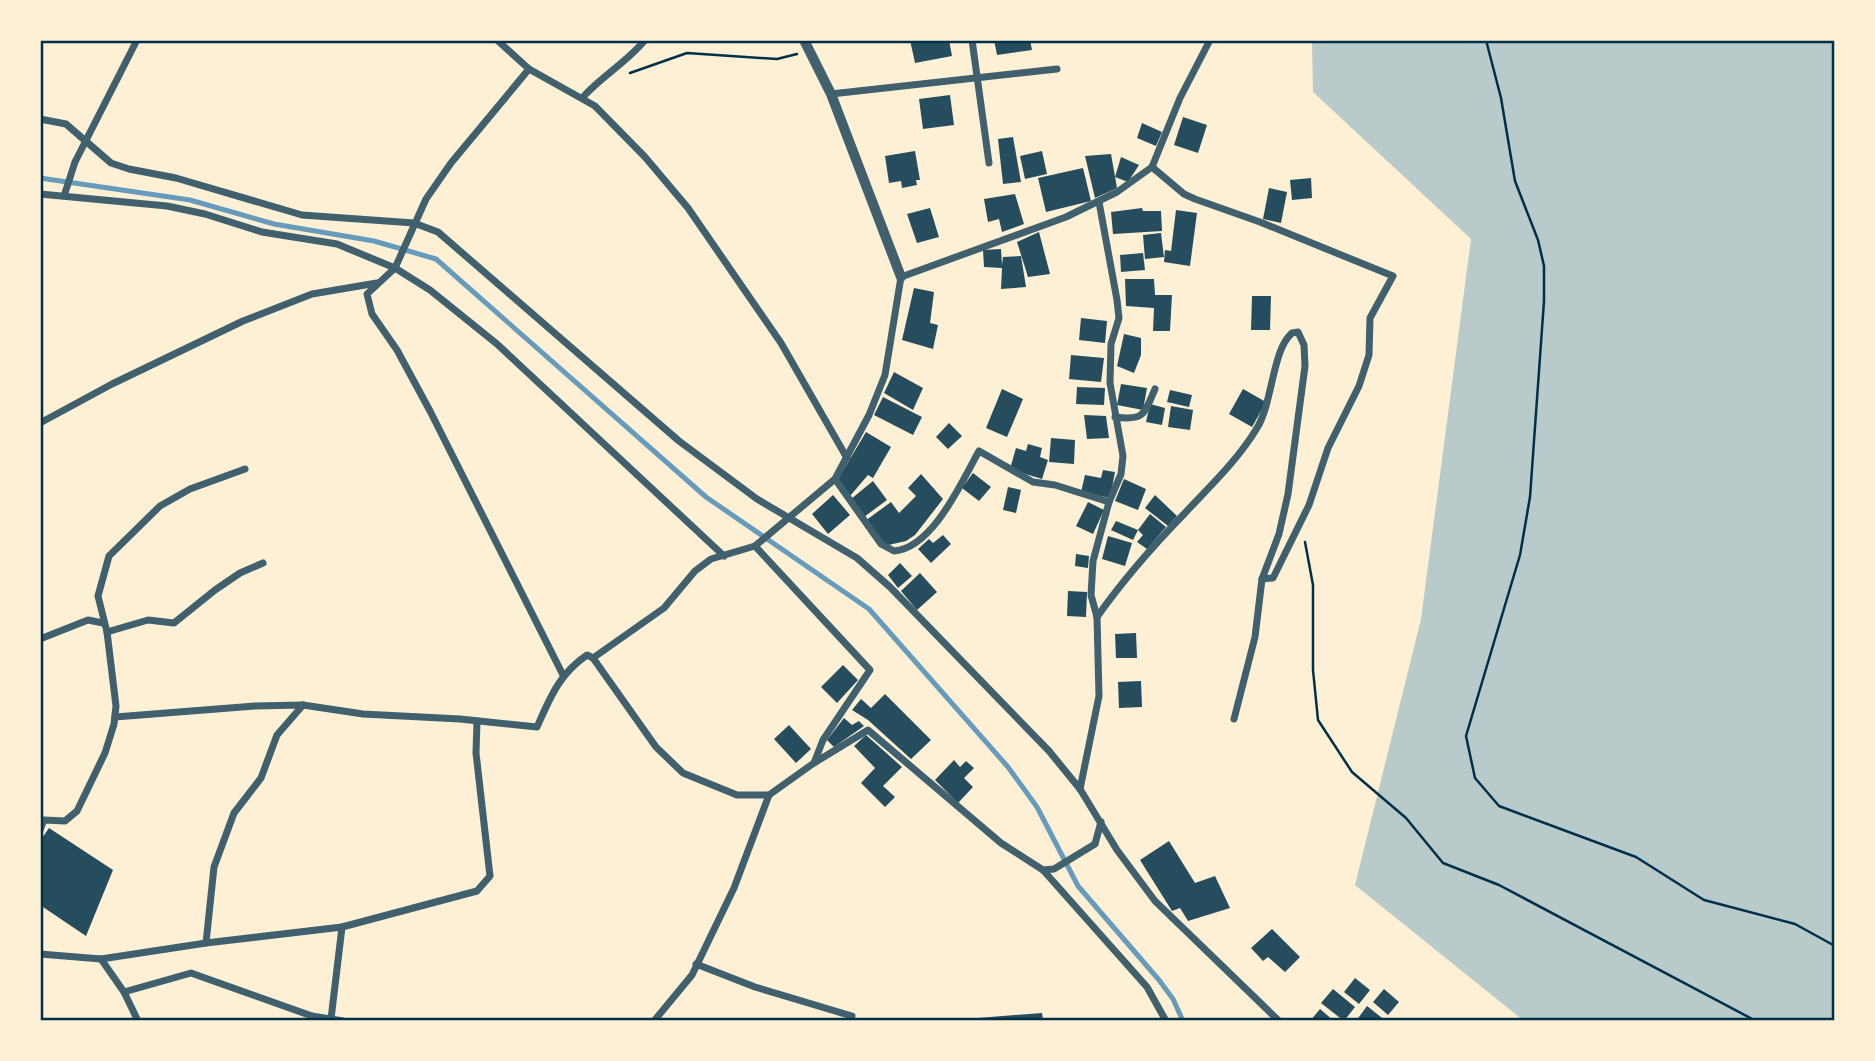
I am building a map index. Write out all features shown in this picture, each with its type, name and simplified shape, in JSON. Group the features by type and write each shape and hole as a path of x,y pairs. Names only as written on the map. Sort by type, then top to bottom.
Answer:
{"street":[{"path":"64,196 75,162 137,40"},
{"path":"496,40 529,69 583,97 645,157 688,208 780,343 847,458"},
{"path":"583,97 602,76 637,50 645,40"},
{"path":"972,40 989,163"},
{"path":"901,277 1066,217 1099,202 1152,167 1180,97 1210,40"},
{"path":"593,658 664,608 695,571 711,559 755,546 835,480 885,375 901,277 831,94 807,45"},
{"path":"529,69 451,163 414,223 395,268 366,294 372,314 397,350 430,411 563,675"},
{"path":"831,94 1057,69"},
{"path":"40,119 66,124 111,163 129,169 205,186 280,210 331,219 414,223 438,232 711,466 757,499 857,558 890,587 1049,751 1080,789 1155,901 1279,1021"},
{"path":"1152,167 1195,199 1260,222 1393,276 1370,318 1372,338 1364,373 1328,448 1301,522 1273,578 1262,579"},
{"path":"40,194 167,206 205,214 261,232 337,244 395,268 430,290 497,344 724,556"},
{"path":"1080,789 1099,696 1097,617 1091,595 1093,561 1109,502 1121,474 1123,456 1115,417 1109,361 1119,318 1099,202"},
{"path":"40,423 112,384 243,321 312,294 377,283"},
{"path":"1097,617 1123,581 1213,482 1257,428 1272,390 1282,345 1292,333 1298,332 1306,354 1285,513 1262,579 1255,637 1234,719"},
{"path":"1115,417 1135,420 1140,417 1155,389"},
{"path":"835,480 881,544 894,551 915,543 933,526 979,451 1033,482 1055,485 1109,502"},
{"path":"40,830 44,820 65,821 76,811 105,754 115,717 107,632 98,596 109,556 160,506 190,489 245,469"},
{"path":"755,546 870,670 823,740 814,763"},
{"path":"107,632 148,620 174,623 240,573 263,563"},
{"path":"40,639 89,620 103,623"},
{"path":"115,717 303,705 363,714 537,727 563,675 587,655 593,658 656,747 683,773 737,795 769,794 868,730 1001,843 1042,870 1147,987 1166,1021"},
{"path":"206,943 214,867 234,813 261,778 277,735 303,705"},
{"path":"40,954 101,959 342,927 477,891 490,876 476,752 477,721"},
{"path":"654,1021 696,964 734,887 769,794"},
{"path":"1042,870 1054,869 1095,844 1101,822"},
{"path":"331,1019 342,927"},
{"path":"101,959 124,992 138,1021"},
{"path":"696,964 755,988 852,1016"},
{"path":"124,992 191,973 312,1016 343,1021"}],"path":[{"path":"1486,40 1501,98 1515,181 1538,240 1544,266 1544,301 1530,496 1520,555 1466,736 1475,778 1499,806 1636,857 1704,900 1795,924 1835,946"},
{"path":"602,76 636,72 687,53 777,59 807,45"},
{"path":"1301,522 1313,585 1313,670 1318,720 1352,772 1406,818 1443,863 1499,885 1756,1021"}],"shaded area":[{"path":"1312,40 1835,40 1835,1021 1524,1021 1355,885 1421,619 1471,239 1313,92"}],"building":[{"path":"910,40 949,40 952,56 915,63"},
{"path":"994,40 1030,40 1032,50 997,55"},
{"path":"950,95 954,125 923,129 919,99"},
{"path":"1183,117 1207,125 1198,153 1174,145"},
{"path":"1142,123 1162,132 1156,146 1137,138"},
{"path":"1013,137 1021,182 1003,184 998,139"},
{"path":"915,151 920,180 916,180 917,185 902,188 901,181 889,183 885,156"},
{"path":"1042,151 1047,174 1025,179 1020,156"},
{"path":"1111,154 1117,188 1095,198 1085,156"},
{"path":"1121,157 1139,165 1128,182 1115,177"},
{"path":"1083,168 1091,201 1046,212 1038,178"},
{"path":"1311,178 1312,198 1292,200 1290,180"},
{"path":"1269,188 1287,192 1281,223 1263,219"},
{"path":"1015,194 1024,224 1002,232 999,219 988,222 984,199"},
{"path":"930,208 939,237 917,243 907,214"},
{"path":"1142,208 1143,211 1161,211 1162,231 1113,234 1111,212"},
{"path":"1176,210 1197,213 1190,266 1164,262 1165,250 1171,251"},
{"path":"1039,232 1050,274 1028,277 1017,242"},
{"path":"1161,233 1164,257 1145,259 1143,235"},
{"path":"1001,249 1002,265 1003,257 1021,256 1026,287 1001,289 1002,268 984,267 983,250"},
{"path":"1143,253 1145,270 1121,272 1120,255"},
{"path":"1125,279 1154,279 1155,295 1172,295 1170,331 1153,331 1154,308 1126,306"},
{"path":"914,288 934,292 930,323 938,325 933,349 902,340"},
{"path":"1252,296 1271,296 1270,330 1251,330"},
{"path":"1081,318 1107,321 1105,343 1079,340"},
{"path":"1124,334 1141,338 1141,355 1134,373 1117,366"},
{"path":"1071,355 1104,358 1101,382 1069,379"},
{"path":"894,372 923,388 913,410 884,393"},
{"path":"1121,384 1147,388 1143,410 1117,405"},
{"path":"1077,387 1105,388 1104,405 1076,404"},
{"path":"1002,389 1023,399 1007,437 986,428"},
{"path":"1243,389 1266,402 1252,427 1229,414"},
{"path":"1170,390 1192,395 1189,407 1167,402"},
{"path":"883,397 922,417 913,435 874,415"},
{"path":"1150,404 1165,408 1162,425 1146,422"},
{"path":"1171,406 1193,410 1190,430 1168,427"},
{"path":"1084,415 1106,416 1109,438 1087,439"},
{"path":"949,423 962,436 948,449 936,437"},
{"path":"866,432 891,447 873,478 868,475 850,496 837,481"},
{"path":"1051,438 1075,440 1074,464 1049,462"},
{"path":"1028,444 1042,448 1040,457 1048,460 1042,479 1010,469 1016,448 1026,451"},
{"path":"1103,470 1115,472 1110,498 1081,492 1085,475 1101,478"},
{"path":"973,473 991,487 979,501 962,488"},
{"path":"921,474 943,499 915,535 906,541 884,546 865,521 891,502 899,513 916,496 908,488"},
{"path":"1124,479 1146,489 1138,510 1115,501"},
{"path":"873,481 887,500 864,517 851,499"},
{"path":"1008,487 1021,490 1016,513 1003,510"},
{"path":"833,495 850,515 828,534 812,514"},
{"path":"1155,495 1177,516 1168,526 1145,508"},
{"path":"1088,502 1104,510 1093,534 1076,526"},
{"path":"1150,514 1166,527 1147,549 1137,542 1143,535 1138,530"},
{"path":"1116,521 1138,530 1133,540 1111,530"},
{"path":"943,535 951,544 931,563 918,549 929,539 933,543"},
{"path":"1108,536 1132,543 1125,566 1102,559"},
{"path":"1076,554 1089,556 1088,568 1075,566"},
{"path":"900,563 912,576 898,588 888,575"},
{"path":"920,573 937,592 917,610 901,591"},
{"path":"1068,591 1087,592 1086,617 1067,616"},
{"path":"1136,633 1137,658 1116,658 1115,634"},
{"path":"843,665 858,680 837,703 821,687"},
{"path":"1141,681 1142,707 1119,708 1118,682"},
{"path":"885,694 931,740 911,759 868,720 852,710 861,699 871,708"},
{"path":"844,718 852,725 859,721 864,726 834,747 827,740"},
{"path":"789,725 811,749 796,763 774,739"},
{"path":"866,735 902,767 883,786 895,797 885,807 861,783 875,768 854,746"},
{"path":"954,760 960,767 966,761 974,768 964,778 973,787 958,803 935,780"},
{"path":"49,828 113,870 86,936 40,905 40,841"},
{"path":"1169,841 1195,883 1215,876 1230,908 1188,921 1180,908 1172,911 1140,860"},
{"path":"1272,929 1300,957 1285,972 1268,957 1263,961 1251,948"},
{"path":"1355,978 1370,990 1359,1004 1344,992"},
{"path":"1333,989 1355,1007 1344,1021 1321,1003"},
{"path":"1384,989 1399,1002 1388,1015 1373,1002"},
{"path":"1367,1006 1386,1021 1356,1021"},
{"path":"1320,1009 1334,1021 1310,1021"},
{"path":"1042,1013 1043,1021 965,1021 965,1019"}],"waterway":[{"path":"40,178 190,200 274,224 374,241 436,259 706,497 869,609 1008,767 1037,807 1078,886 1159,980 1173,999 1183,1021"}]}
